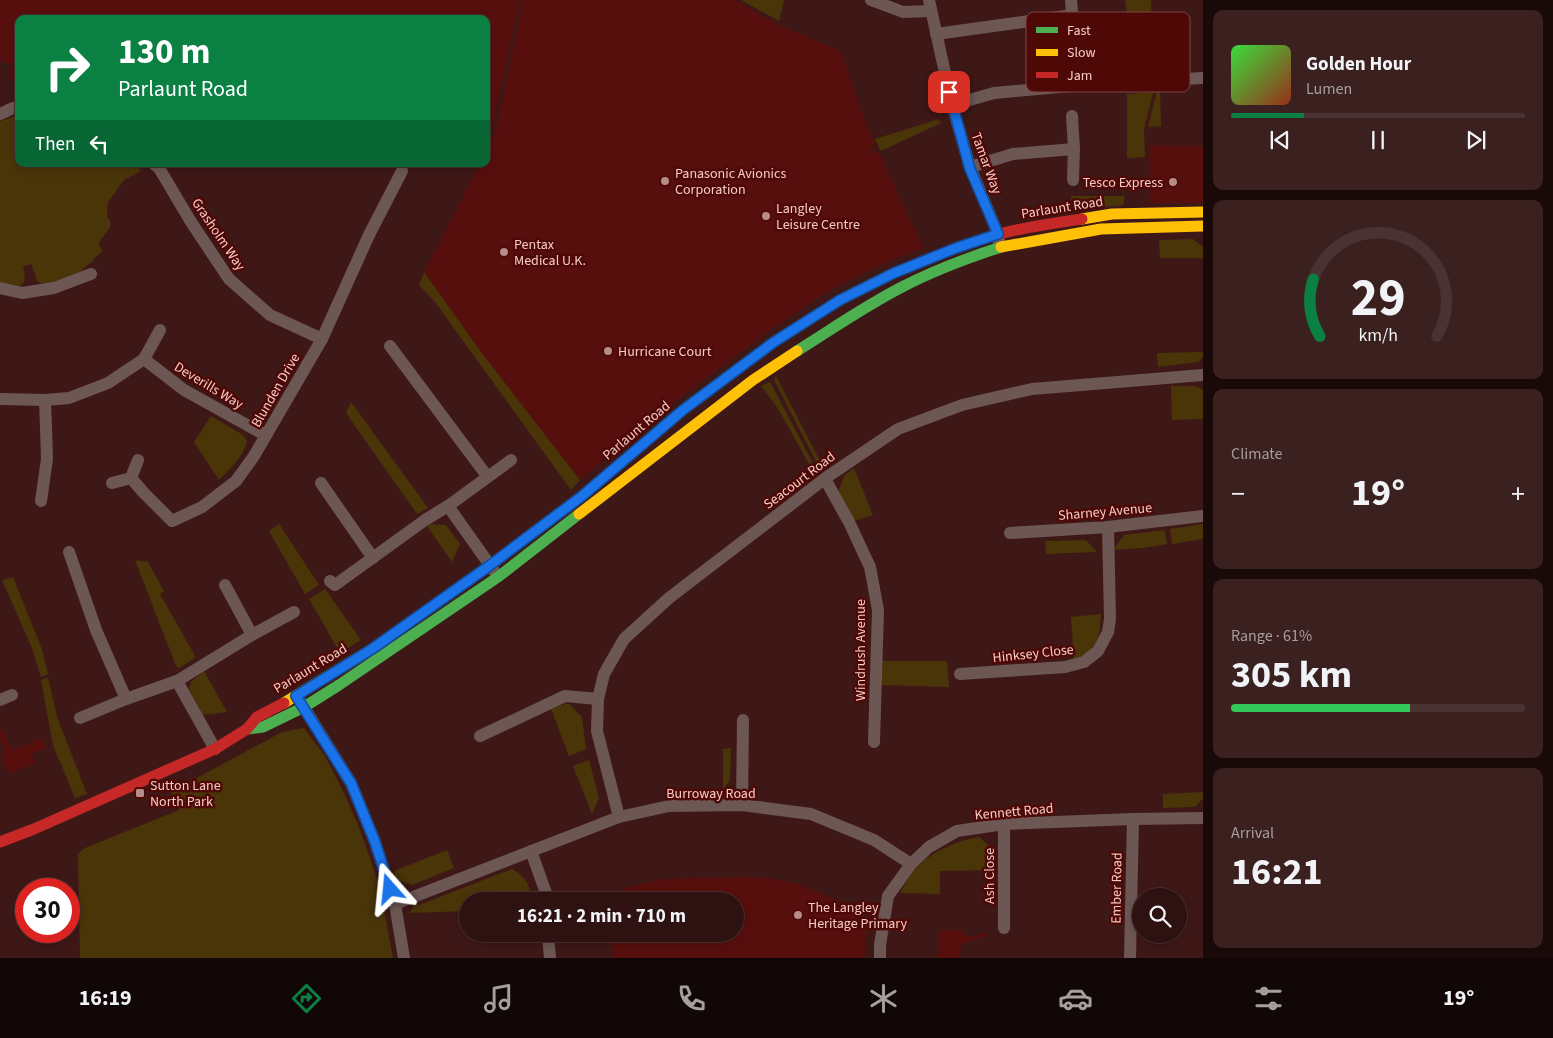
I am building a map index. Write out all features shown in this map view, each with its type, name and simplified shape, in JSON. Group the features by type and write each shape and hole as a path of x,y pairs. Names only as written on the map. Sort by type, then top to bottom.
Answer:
{"street":[{"path":"871,0 903,12 930,5"},
{"name":"Tamar Way","path":"930,5 952,105 970,167 998,234 1000,247"},
{"path":"936,34 1026,22"},
{"path":"1190,79 1203,78"},
{"path":"952,105 994,93 1026,90"},
{"path":"0,114 15,108"},
{"path":"1072,116 1073,180"},
{"path":"970,167 1013,154 1074,149"},
{"name":"Grasholm Way","path":"160,167 191,222 229,279 270,316 322,339"},
{"name":"Blunden Drive","path":"131,478 172,521 202,507 236,481 254,456 322,339 369,235 402,171"},
{"name":"Parlaunt Road","path":"0,842 34,830 214,749 248,729 257,717 296,696 372,649 489,566 582,496 683,410 774,342 840,300 894,273 956,248 998,234 1034,226 1112,214 1203,212"},
{"name":"Parlaunt Road","path":"248,729 263,727 304,707 339,685 498,577 764,372 859,311 902,287 943,268 1000,247 1101,229 1203,226"},
{"path":"0,288 22,293 54,288 91,274"},
{"path":"0,399 45,400 69,398 108,383 144,359 160,330"},
{"path":"390,346 487,476"},
{"name":"Deverills Way","path":"144,359 184,390 265,436"},
{"name":"Seacourt Road","path":"619,818 597,731 598,699 604,674 624,639 669,598 825,479 898,429 962,404 1032,389 1203,375"},
{"path":"41,501 47,459 45,400"},
{"path":"112,483 131,478 138,460"},
{"path":"330,581 335,585 511,460"},
{"name":"Windrush Avenue","path":"825,479 849,522 870,567 878,610 874,742"},
{"path":"321,483 373,558"},
{"path":"448,506 498,577"},
{"name":"Sharney Avenue","path":"1010,533 1108,527 1203,516"},
{"name":"Hinksey Close","path":"960,674 1065,667 1084,662 1098,651 1108,632 1110,619 1108,527"},
{"path":"69,552 96,630 126,699"},
{"path":"225,585 252,635"},
{"path":"80,718 177,681 252,635 294,612"},
{"path":"177,681 214,749"},
{"path":"296,696 351,783 375,842 395,904 404,958"},
{"path":"480,736 565,696 598,699"},
{"path":"742,805 743,720"},
{"name":"Burroway Road","path":"395,904 619,818 669,806 742,805 811,814 874,840 911,864"},
{"name":"Kennett Road","path":"880,958 880,945 888,896 911,864 929,847 957,831 1004,824 1203,818"},
{"name":"Ember Road","path":"1130,958 1132,819"},
{"name":"Ash Close","path":"1004,824 1004,928"},
{"path":"532,851 546,892"},
{"path":"549,942 550,958"}],"shaded area":[{"path":"0,0 520,0 491,133 490,15 15,15 15,79 12,80 8,71 12,68 11,64 0,61"},
{"path":"523,0 735,0 778,25 841,51 866,125 876,145 871,147 873,154 879,152 923,248 879,266 830,290 773,328 677,400 580,480 481,352 424,272 478,167 490,167 490,142 497,127"},
{"path":"741,0 784,0 779,21"},
{"path":"1125,0 1151,0 1152,12 1127,12"},
{"path":"1153,92 1144,130 1145,157 1127,158 1127,94"},
{"path":"1157,92 1160,92 1161,126 1148,127"},
{"path":"15,116 15,167 138,167 141,171 124,180 108,202 107,217 110,221 110,227 98,244 103,251 78,273 47,284 40,283 31,264 23,266 25,279 21,285 12,287 0,285 0,121"},
{"path":"939,119 941,123 881,151 875,139"},
{"path":"1149,145 1203,146 1203,203 1150,203"},
{"path":"1071,196 1125,196 1123,205 1071,210"},
{"path":"1193,239 1203,247 1203,258 1160,258 1159,240"},
{"path":"424,272 481,352 580,480 571,490 435,302 419,285"},
{"path":"1203,352 1203,357 1198,362 1158,367 1157,353"},
{"path":"776,376 822,465 819,467 774,380"},
{"path":"770,382 816,469 813,471 777,407 761,386"},
{"path":"1171,386 1195,386 1203,390 1203,419 1172,420"},
{"path":"351,402 428,508 417,514 346,413"},
{"path":"211,416 243,435 247,441 240,457 219,480 194,442"},
{"path":"854,468 873,515 854,521 838,493 844,476"},
{"path":"279,524 319,585 305,594 269,531"},
{"path":"431,524 446,525 460,544 452,562 427,526"},
{"path":"1203,524 1203,539 1172,544 1170,529"},
{"path":"1165,530 1167,544 1113,550 1124,535"},
{"path":"1086,540 1097,552 1046,554 1045,541"},
{"path":"135,560 148,562 164,591 160,594 194,654 195,658 179,668 176,666"},
{"path":"13,577 42,649 48,674 41,677 32,648 2,580"},
{"path":"325,589 361,640 340,653 309,599"},
{"path":"1101,614 1100,630 1096,642 1088,652 1074,660 1071,617"},
{"path":"879,661 947,661 949,687 880,685"},
{"path":"204,671 227,712 203,715 189,689 191,682"},
{"path":"48,677 57,717 87,794 75,798 53,745 41,680"},
{"path":"569,704 582,717 586,749 569,756 551,709"},
{"path":"0,725 12,750 42,738 46,748 32,753 36,763 9,774 2,760 4,758 2,753 5,751 0,739"},
{"path":"304,728 325,756 343,791 359,827 379,884 393,958 80,958 80,878 78,878 78,854 85,848 179,810 171,792 282,732"},
{"path":"731,748 730,780 723,790 723,749"},
{"path":"589,760 599,798 592,814 573,766"},
{"path":"1203,792 1203,798 1195,807 1163,808 1163,794"},
{"path":"979,837 991,848 993,870 940,871 940,894 900,893 915,869 930,856 955,844"},
{"path":"447,850 454,868 412,885 395,879 394,871"},
{"path":"512,869 527,882 531,892 459,892 459,911 409,913 415,905"},
{"name":"The Langley Heritage Primary","path":"754,877 799,884 854,908 868,922 865,958 613,958 612,942 744,942 744,892 617,892 657,880"},
{"path":"939,930 961,930 963,934 972,937 986,932 986,936 962,944 960,958 938,958"}],"traffic: fast":[{"path":"797,351 888,294 950,265 1001,247"},
{"path":"534,532 582,496 683,410 774,342 840,300 909,267"},
{"path":"247,729 263,727 304,707 339,685 498,577 579,514"}],"traffic: slow":[{"path":"1082,219 1112,214 1203,212"},
{"path":"1001,247 1101,229 1203,226"},
{"path":"579,514 753,380 797,351"},
{"path":"284,703 372,649 534,532"}],"traffic: jam":[{"path":"909,267 987,237 1030,227 1082,219"},
{"path":"0,842 34,829 215,749 247,729 257,717 284,703"}],"place":[{"name":"Panasonic Avionics Corporation","path":"665,181"},
{"name":"Tesco Express","path":"1173,182"},
{"name":"Langley Leisure Centre","path":"766,216"},
{"name":"Pentax Medical U.K.","path":"504,252"},
{"name":"Hurricane Court","path":"608,351"},
{"name":"Sutton Lane North Park","path":"140,793"},
{"name":"The Langley Heritage Primary","path":"798,915"}],"route":[{"path":"390,889 375,842 351,783 296,696 372,649 489,566 582,496 683,410 774,342 840,300 894,273 956,248 998,234 970,169 949,92"}]}
